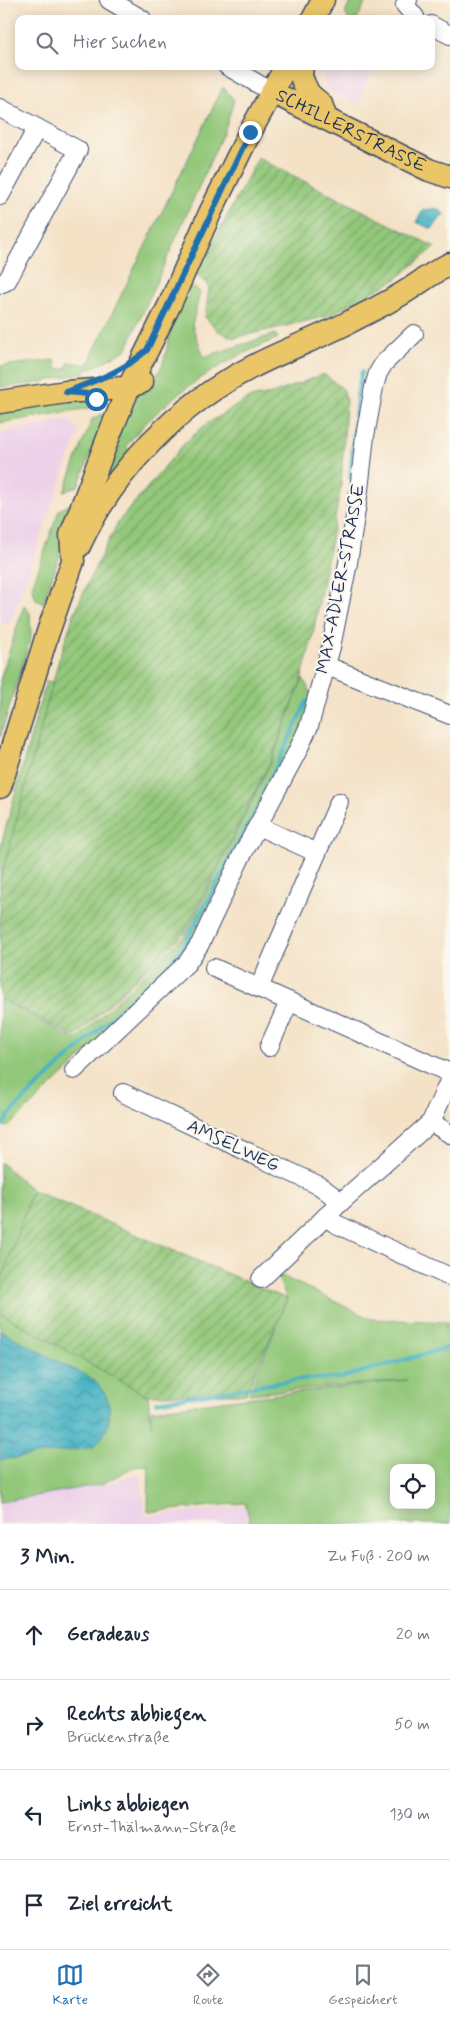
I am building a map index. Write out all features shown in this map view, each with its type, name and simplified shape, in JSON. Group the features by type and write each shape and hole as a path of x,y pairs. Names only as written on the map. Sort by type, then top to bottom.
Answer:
{"main road":[{"path":"73,561 71,535 126,387 170,304 196,243 249,134 284,70"},
{"path":"302,70 301,76 304,84 309,94 321,104 326,120"},
{"name":"SCHILLERSTRASSE","path":"272,92 429,170 450,177"},
{"path":"0,787 47,635 73,561 100,508 124,474 154,439 189,408 235,376 393,300 447,263"},
{"path":"0,402 66,392 126,387 144,381 154,371 165,332 170,304"},
{"path":"66,392 110,375 131,364 147,350"},
{"path":"66,392 88,394 96,399 109,418 110,433"}],"street":[{"path":"109,0 135,15"},
{"path":"408,0 405,5 413,15"},
{"path":"435,27 450,35"},
{"name":"SCHILLERSTRASSE","path":"233,70 272,92"},
{"path":"0,108 78,150 7,281 0,284"},
{"path":"0,196 38,128"},
{"name":"MAX-ADLER-STRASSE","path":"74,1070 187,963 200,944 241,856 305,736 326,666 348,563 367,419 374,387 378,373 384,364 414,334"},
{"path":"326,666 450,715"},
{"path":"259,988 340,802"},
{"path":"258,826 317,853"},
{"path":"214,968 450,1072"},
{"path":"269,1046 289,1002"},
{"path":"261,1279 341,1202 431,1122 450,1079"},
{"name":"AMSELWEG","path":"123,1094 320,1186 341,1202"},
{"path":"431,1122 450,1134"},
{"path":"326,1216 334,1223 450,1277"}],"shaded area":[{"path":"322,70 373,70 358,104 327,90"},
{"path":"69,419 79,431 9,625 0,623 0,433"},
{"path":"140,1474 146,1516 246,1506 248,1524 0,1524 0,1502 102,1484"}],"green space":[{"path":"352,0 367,0 359,15 346,15 345,12"},
{"path":"223,87 234,100 226,126 126,350 82,373 33,384 0,387 0,366 53,360 56,361 56,369 66,369 69,362 87,365"},
{"path":"258,158 435,247 395,280 328,316 234,338 218,331 205,317 209,287 196,274"},
{"path":"186,286 196,288 200,293 192,325 204,357 275,334 278,338 215,369 160,409 126,446 130,450 95,498 132,392 151,381 162,366 171,327"},
{"path":"324,374 344,390 346,401 341,487 312,639 300,685 271,760 184,933 75,1037 0,998 0,882 59,659 74,614 118,522 184,444 205,425 249,398 272,394"},
{"path":"81,400 95,407 0,423 0,409"},
{"path":"102,414 105,420 78,486 64,492 92,419"},
{"path":"71,504 77,506 43,603 36,599 32,587 59,510"},
{"path":"24,605 30,613 31,637 0,737 0,680"},
{"path":"303,678 313,698 289,760 188,957 8,1127 0,1125 0,999 76,1040 185,935 271,762"},
{"path":"46,681 53,682 0,882 0,849"},
{"path":"0,1162 32,1190 0,1285"},
{"path":"32,1190 287,1299 246,1394 146,1395 0,1313 0,1285"},
{"path":"276,1273 371,1319 450,1322 450,1331 445,1325 450,1341 450,1524 251,1524 245,1503 148,1512 149,1465 133,1467 102,1484 0,1502 0,1313 148,1396 151,1426 151,1410 407,1380 249,1394 287,1299"}],"water":[{"path":"437,208 444,214 432,229 416,222 423,210"},
{"path":"0,1330 87,1376 100,1387 106,1395 110,1414 105,1432 93,1447 0,1460"}],"waterway":[{"path":"350,478 357,395 362,372"},
{"path":"261,799 307,701"},
{"path":"3,1125 9,1115 23,1100 170,963 185,943 256,810"},
{"path":"156,1402 301,1379 340,1378 450,1347"}],"route":[{"path":"96,399 88,394 66,392 110,375 131,364 147,350 250,132"}]}
